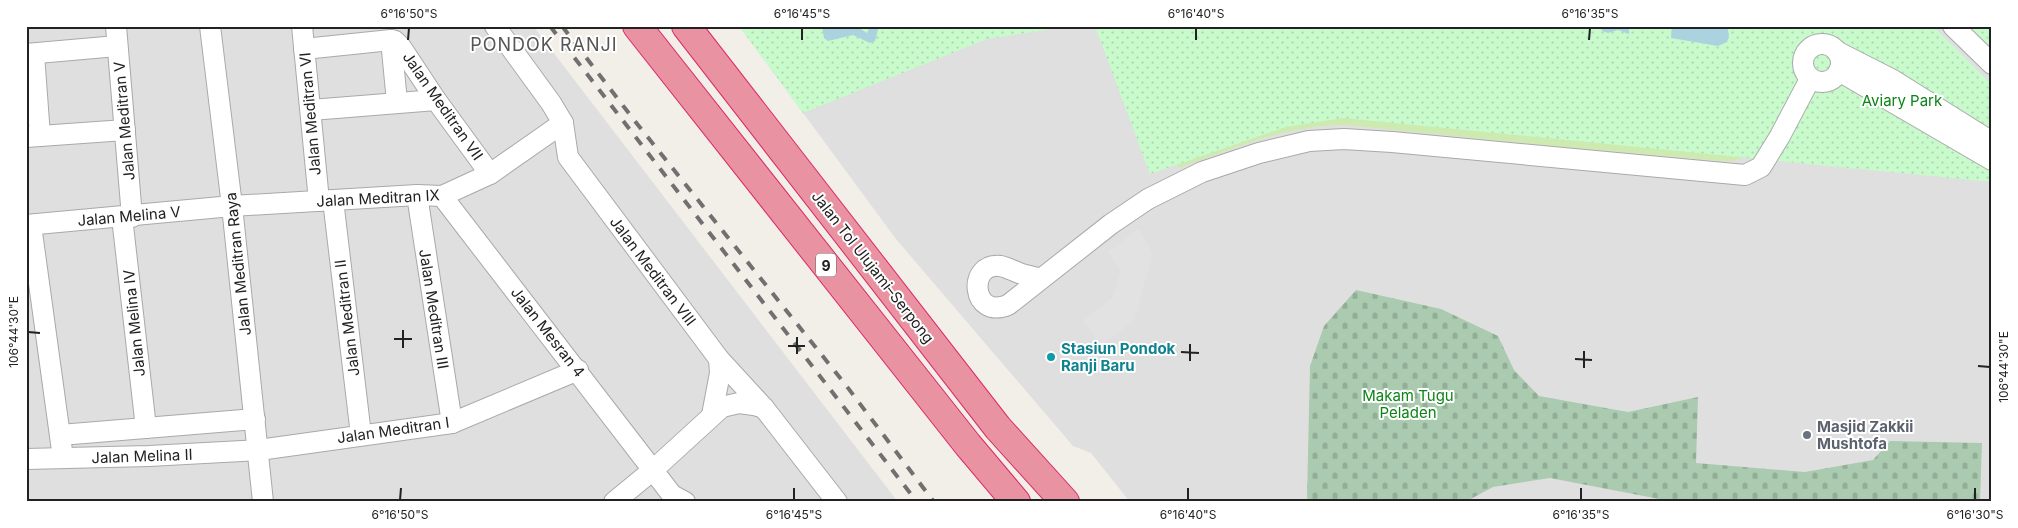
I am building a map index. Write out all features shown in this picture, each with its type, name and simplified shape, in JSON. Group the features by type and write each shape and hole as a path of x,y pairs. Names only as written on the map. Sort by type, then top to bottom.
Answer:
{"highway":[{"name":"9","path":"638,26 968,445 1016,502"},
{"name":"Jalan Tol Ulujami–Serpong","path":"686,26 998,428 1065,502"}],"street":[{"name":"Jalan Meditran Raya","path":"210,26 232,206 263,502"},
{"name":"Jalan Meditran VI","path":"302,26 311,110 326,201"},
{"name":"Jalan Meditran VIII","path":"495,26 551,103 563,123 568,157 719,359 764,408 837,502"},
{"path":"1953,26 1992,64"},
{"path":"116,36 30,54 33,136 125,130"},
{"name":"Jalan Meditran V","path":"116,36 125,130 127,217"},
{"path":"391,40 397,102"},
{"name":"Jalan Meditran VII","path":"304,49 396,41 490,174"},
{"path":"1839,62 1830,81 1816,82 1810,79 1803,68 1804,54 1808,49 1814,45 1827,44 1839,62 1992,160"},
{"path":"1839,62 1893,80 1992,142"},
{"path":"1041,279 1023,275 1008,268 994,266 981,274 978,280 978,294 988,305 994,308 1002,307 1014,300 1041,279 1111,224 1148,199 1202,172 1259,152 1309,142 1344,139 1392,142 1745,175 1760,167 1780,136 1810,79"},
{"path":"311,110 436,100"},
{"name":"Jalan Meditran IX","path":"232,206 417,195 442,196 490,174 563,123"},
{"name":"Jalan Meditran III","path":"417,195 452,423"},
{"name":"Jalan Mesran 4","path":"442,196 677,499"},
{"name":"Jalan Meditran II","path":"326,201 361,436"},
{"name":"Jalan Melina V","path":"29,225 232,206"},
{"name":"Jalan Melina IV","path":"127,217 146,428"},
{"path":"29,225 63,458"},
{"path":"1008,268 1013,273 1018,286 1014,300"},
{"path":"712,415 720,373 719,359"},
{"name":"Jalan Meditran I","path":"258,450 452,423 578,370"},
{"path":"614,502 653,470 722,407 739,403 764,408"},
{"name":"Jalan Melina II","path":"60,435 255,419"},
{"path":"201,423 204,453"},
{"name":"Jalan Melina II","path":"26,459 258,450"}],"shaded area":[{"path":"26,26 533,26 898,502 26,502"},
{"path":"739,26 1992,26 1992,502 1130,502 1091,453 1073,446 896,239"},
{"path":"1139,229 1153,254 1134,321 1101,345 1082,320 1112,298 1121,270 1107,252"}],"green space":[{"path":"739,26 1073,26 987,39 803,113"},
{"name":"Aviary Park","path":"1095,26 1933,26 1992,85 1992,182 1343,118 1286,127 1150,174"},
{"path":"1958,26 1992,26 1992,62"},
{"path":"1289,111 1747,155 1734,161 1721,161 1346,125 1324,126 1282,133 1179,168 1174,163"},
{"name":"Makam Tugu Peladen","path":"1356,290 1441,309 1498,336 1514,370 1539,396 1628,412 1698,397 1696,463 1805,472 1873,460 1890,441 1982,443 1980,502 1675,502 1550,478 1493,487 1465,502 1311,502 1307,498 1310,366 1324,326"}],"water":[{"path":"822,26 856,26 867,33 870,26 879,26 875,41 870,43 853,35 828,41 824,38"},
{"path":"1601,26 1629,26 1629,34 1618,30 1608,33 1602,31"},
{"path":"1672,26 1727,26 1729,35 1727,42 1718,46 1671,38"}],"railway":[{"path":"550,26 917,502"},
{"path":"562,26 634,120 845,384 934,502"}],"place":[{"name":"Stasiun Pondok Ranji Baru","path":"1051,357"},
{"name":"Masjid Zakkii Mushtofa","path":"1807,435"}],"district":[{"name":"PONDOK RANJI","path":"544,44"}]}
